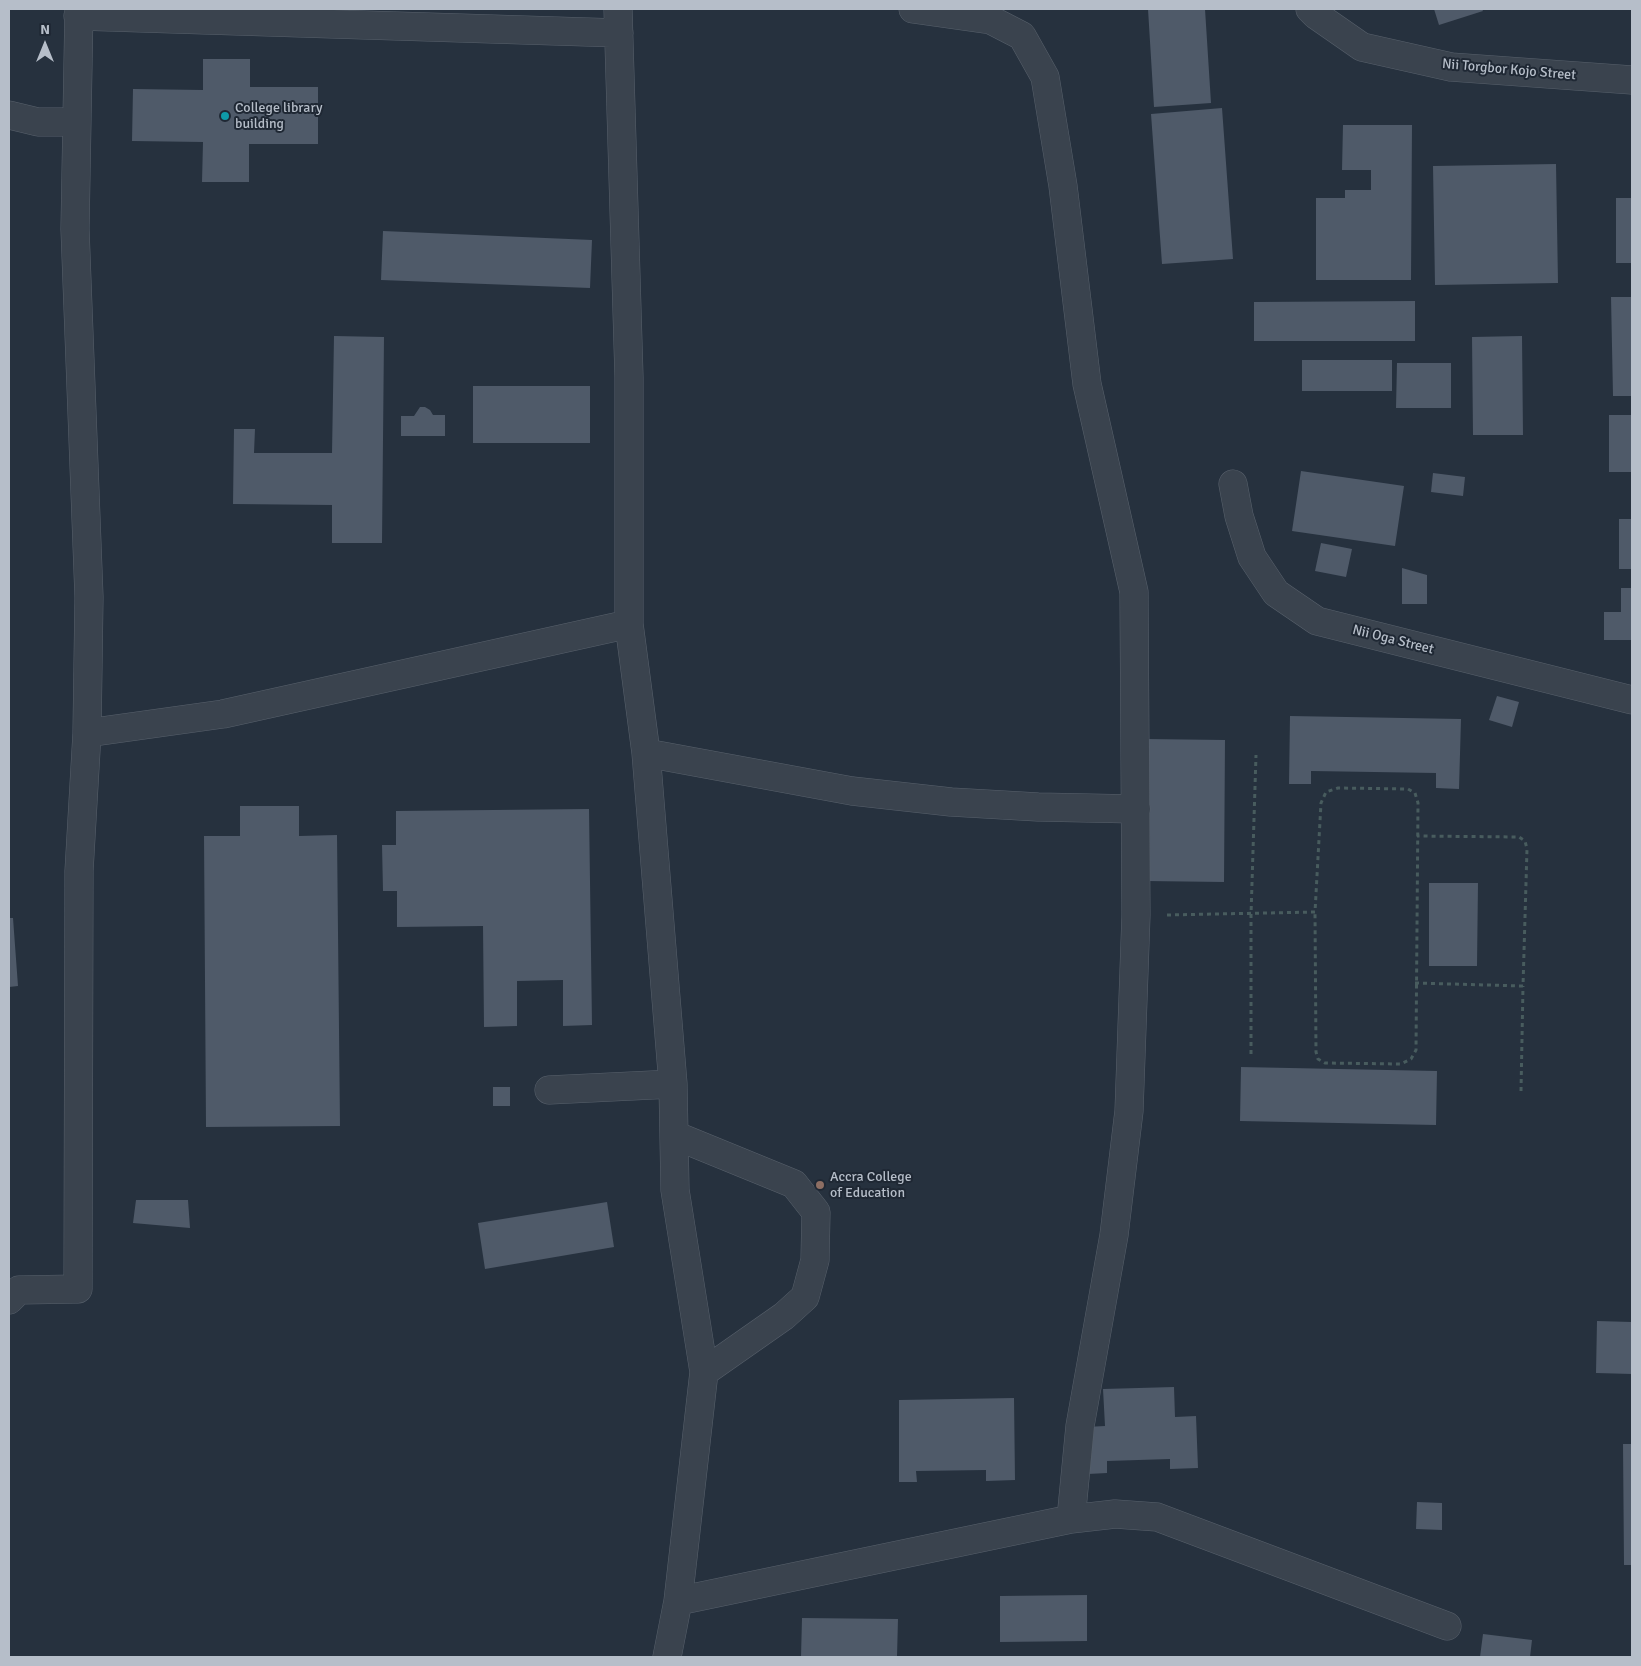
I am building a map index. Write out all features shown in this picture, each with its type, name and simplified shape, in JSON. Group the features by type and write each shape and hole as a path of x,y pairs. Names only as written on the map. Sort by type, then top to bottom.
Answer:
{"street":[{"path":"913,9 991,20 1022,36 1045,77 1063,186 1087,384 1134,592 1136,915 1129,1111 1114,1235 1080,1426 1071,1519"},
{"name":"Nii Torgbor Kojo Street","path":"1310,9 1362,47 1451,67 1632,80"},
{"path":"9,1300 19,1290 78,1289 79,871 87,732 90,597 75,228 78,12 619,21 629,377 629,624 646,753 673,1084 675,1190 704,1372 678,1601 667,1657"},
{"path":"9,115 38,122 77,122"},
{"name":"Nii Oga Street","path":"1233,484 1239,516 1252,557 1276,593 1317,621 1632,700"},
{"path":"87,732 223,714 629,624"},
{"path":"646,753 852,791 970,803 1038,807 1136,808"},
{"path":"549,1090 673,1084"},
{"path":"674,1135 794,1184 816,1212 815,1260 805,1297 784,1316 704,1372"},
{"path":"678,1601 1071,1519 1115,1514 1157,1517 1447,1626"}],"path":[{"path":"1251,1054 1251,915 1256,755"},
{"path":"1338,788 1408,789 1415,793 1418,803 1415,983 1416,1050 1411,1059 1401,1064 1325,1063 1318,1059 1316,1052 1315,912 1321,803 1326,792 1338,788"},
{"path":"1417,836 1518,837 1525,841 1527,849 1521,1091"},
{"path":"1136,915 1251,915 1315,912"},
{"path":"1415,983 1523,986"}],"building":[{"path":"1148,9 1205,9 1211,103 1154,107"},
{"path":"1434,9 1482,9 1483,11 1439,25"},
{"name":"College library building","path":"203,59 250,59 250,87 318,87 318,144 249,144 249,182 202,182 203,142 132,141 133,89 203,90"},
{"path":"1222,108 1233,259 1162,264 1151,114"},
{"path":"1343,125 1412,125 1411,280 1316,280 1316,198 1345,198 1345,190 1371,190 1371,170 1342,170"},
{"path":"1556,164 1558,283 1435,285 1433,166"},
{"path":"1616,198 1632,198 1632,263 1616,263"},
{"path":"383,231 592,240 590,288 381,280"},
{"path":"1611,297 1632,297 1632,396 1613,396"},
{"path":"1415,301 1415,341 1254,341 1254,302"},
{"path":"334,336 384,337 382,543 332,543 332,505 233,504 234,429 255,429 254,453 332,453"},
{"path":"1522,336 1523,435 1473,435 1472,337"},
{"path":"1302,360 1392,360 1392,391 1302,391"},
{"path":"1397,363 1451,363 1451,408 1396,408"},
{"path":"473,386 590,386 590,443 473,443"},
{"path":"420,407 430,410 433,415 445,415 445,436 401,436 401,416 414,416"},
{"path":"1609,415 1632,415 1632,472 1609,472"},
{"path":"1301,471 1404,486 1395,546 1292,531"},
{"path":"1433,473 1465,477 1463,496 1431,492"},
{"path":"1619,519 1632,519 1632,569 1619,569"},
{"path":"1321,543 1352,549 1346,577 1315,571"},
{"path":"1402,568 1427,575 1427,604 1402,604"},
{"path":"1621,588 1632,588 1632,640 1604,640 1604,612 1621,612"},
{"path":"1497,696 1519,702 1512,727 1489,720"},
{"path":"1290,716 1461,719 1459,789 1436,788 1436,773 1311,771 1311,784 1289,784"},
{"path":"1145,739 1225,740 1224,882 1145,881"},
{"path":"240,806 299,806 299,836 337,835 340,1126 206,1127 204,836 240,836"},
{"path":"589,809 592,1025 563,1026 563,980 517,981 517,1026 484,1027 483,926 397,927 397,891 383,891 382,845 396,845 396,811"},
{"path":"1429,883 1478,883 1477,966 1429,966"},
{"path":"9,918 13,918 18,986 9,987"},
{"path":"1241,1067 1437,1071 1436,1125 1240,1121"},
{"path":"493,1087 510,1087 510,1106 493,1106"},
{"path":"136,1200 188,1200 190,1228 133,1223"},
{"path":"607,1202 614,1247 485,1269 478,1223"},
{"path":"1597,1321 1632,1322 1632,1374 1596,1373"},
{"path":"1174,1387 1175,1417 1196,1416 1198,1468 1170,1469 1170,1459 1107,1461 1107,1473 1088,1474 1086,1427 1105,1426 1103,1389"},
{"path":"1014,1398 1015,1480 986,1481 986,1470 916,1471 917,1482 899,1482 899,1400"},
{"path":"1623,1444 1632,1444 1632,1565 1624,1565"},
{"path":"1417,1502 1442,1503 1442,1530 1416,1529"},
{"path":"1087,1595 1087,1641 1000,1642 1000,1596"},
{"path":"802,1618 898,1619 897,1657 801,1657"},
{"path":"1483,1634 1532,1640 1530,1657 1480,1657"}],"place":[{"name":"College library building","path":"225,116"},
{"name":"Accra College of Education","path":"820,1185"}]}
